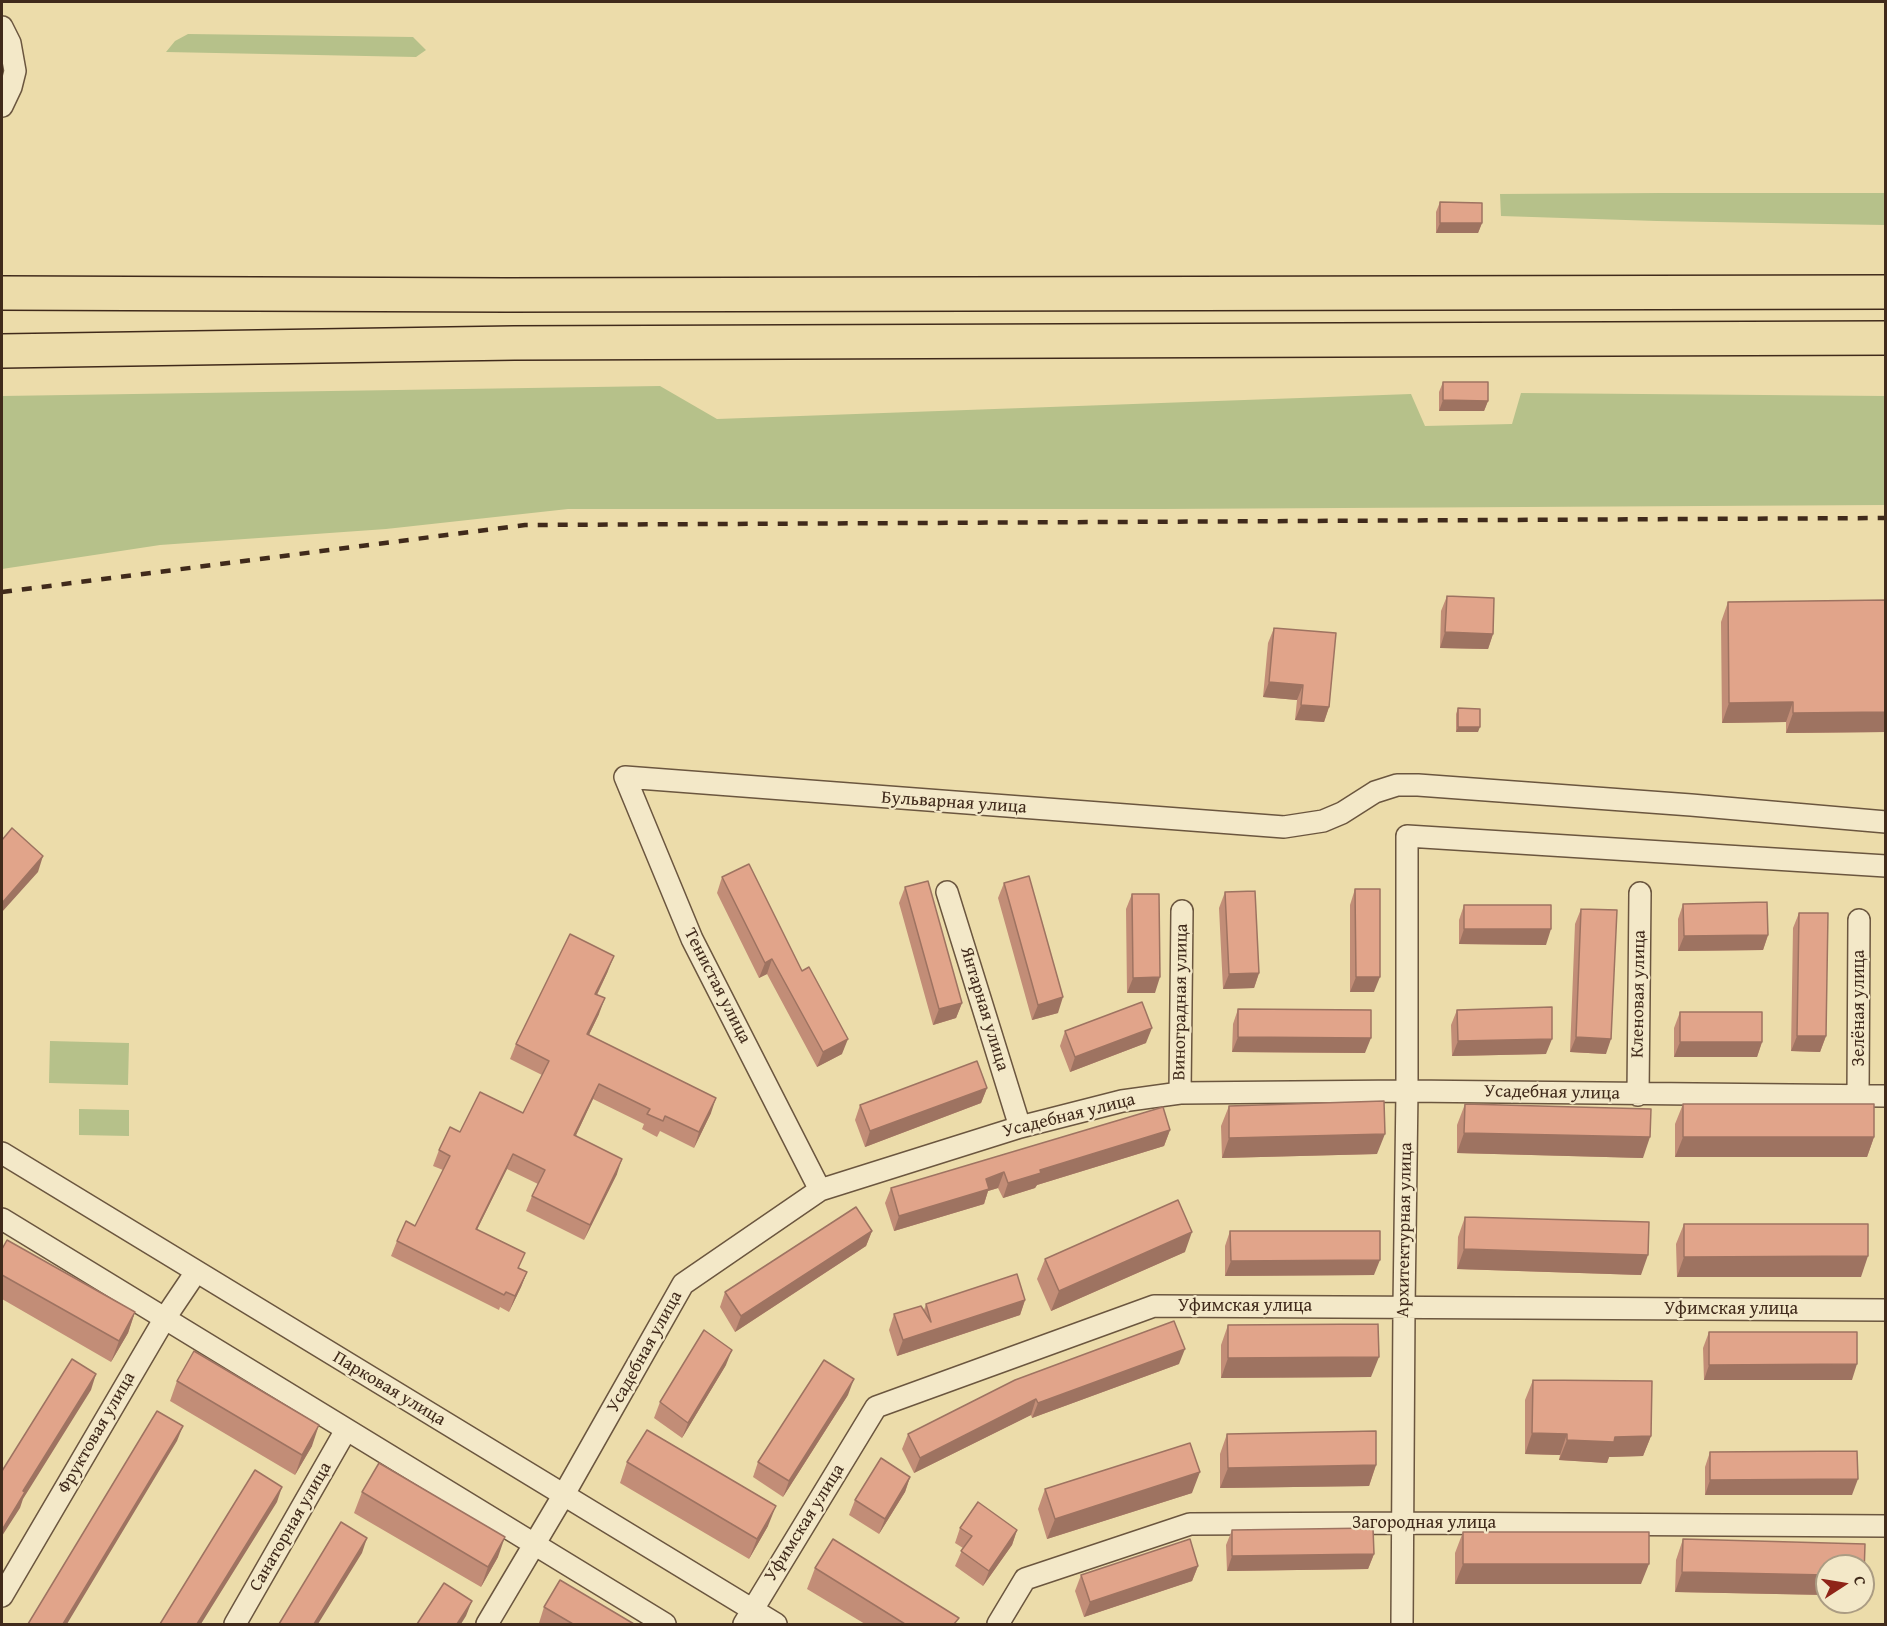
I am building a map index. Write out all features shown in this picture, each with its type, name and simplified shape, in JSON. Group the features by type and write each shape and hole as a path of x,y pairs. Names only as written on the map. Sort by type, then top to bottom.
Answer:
{"highway":[{"path":"4,291 507,295 1886,292"},
{"path":"2,351 526,342 1886,338"}],"street":[{"path":"2,27 10,43 15,71 11,87 2,106"},
{"name":"Бульварная улица","path":"625,777 1284,827 1323,821 1342,813 1376,792 1397,785 1691,805 1886,822"},
{"name":"Тенистая улица","path":"625,777 692,939 820,1190"},
{"name":"Архитектурная улица","path":"1402,1624 1407,836 1886,866"},
{"name":"Янтарная улица","path":"947,892 1020,1127"},
{"name":"Кленовая улица","path":"1638,1095 1640,893"},
{"name":"Виноградная улица","path":"1180,1093 1182,911"},
{"name":"Зелёная улица","path":"1858,1096 1859,920"},
{"name":"Усадебная улица","path":"487,1624 535,1545 683,1284 820,1190 1020,1127 1122,1101 1180,1093 1407,1091 1886,1096"},
{"name":"Парковая улица","path":"2,1153 563,1496 748,1617 776,1624"},
{"path":"2,1219 665,1624"},
{"name":"Фруктовая улица","path":"2,1596 165,1318 196,1272"},
{"name":"Уфимская улица","path":"748,1617 876,1407 1154,1306 1886,1310"},
{"name":"Санаторная улица","path":"235,1624 346,1430"},
{"name":"Загородная улица","path":"998,1624 1025,1579 1190,1524 1403,1522 1886,1526"}],"green space":[{"path":"188,34 413,37 426,50 416,57 166,52 175,41"},
{"path":"1885,193 1885,225 1501,216 1500,194"},
{"path":"660,386 717,419 1411,394 1425,426 1512,424 1521,393 1885,396 1885,505 1163,509 568,509 386,529 160,545 2,569 2,396"},
{"path":"50,1041 129,1043 128,1085 49,1083"},
{"path":"79,1109 129,1110 129,1136 79,1135"}],"building":[{"path":"1440,202 1482,203 1482,223 1440,223"},
{"path":"1443,382 1488,382 1488,401 1443,400"},
{"path":"1447,596 1494,598 1493,634 1445,632"},
{"path":"1886,600 1886,712 1793,713 1793,702 1729,703 1728,602"},
{"path":"1274,628 1336,633 1329,707 1301,705 1303,685 1269,682"},
{"path":"1458,708 1480,709 1480,727 1458,727"},
{"path":"12,828 43,856 2,903 2,840"},
{"path":"749,864 802,971 809,967 848,1039 823,1052 772,959 765,963 722,877"},
{"path":"1029,876 1063,997 1038,1005 1004,883"},
{"path":"928,881 962,1003 939,1009 905,887"},
{"path":"1355,889 1380,889 1380,977 1356,977"},
{"path":"1255,891 1259,973 1229,974 1225,892"},
{"path":"1132,894 1159,894 1160,977 1133,978"},
{"path":"1767,902 1768,935 1684,936 1683,904"},
{"path":"1464,905 1551,905 1551,929 1464,929"},
{"path":"1581,909 1617,910 1611,1039 1576,1037"},
{"path":"1799,913 1828,913 1826,1036 1797,1036"},
{"path":"570,934 614,956 595,994 605,998 587,1034 716,1098 699,1132 665,1116 663,1121 647,1114 650,1109 599,1084 574,1135 622,1159 590,1225 532,1196 545,1170 513,1154 476,1229 525,1253 518,1268 527,1272 515,1296 506,1292 504,1295 397,1241 406,1221 415,1226 450,1156 439,1150 450,1127 460,1132 480,1092 523,1113 549,1061 516,1044"},
{"path":"1142,1002 1152,1028 1075,1057 1065,1031"},
{"path":"1552,1007 1552,1039 1458,1041 1457,1010"},
{"path":"1238,1009 1371,1010 1371,1038 1238,1037"},
{"path":"1680,1012 1762,1012 1762,1042 1680,1042"},
{"path":"977,1061 987,1088 870,1131 860,1105"},
{"path":"1384,1101 1385,1134 1229,1138 1229,1106"},
{"path":"1465,1104 1651,1109 1650,1137 1464,1133"},
{"path":"1683,1104 1874,1104 1874,1137 1683,1137"},
{"path":"1163,1107 1170,1130 1040,1170 1041,1173 1008,1183 1004,1172 986,1179 989,1189 899,1216 891,1188"},
{"path":"1178,1200 1192,1232 1059,1291 1045,1259"},
{"path":"856,1207 872,1231 741,1316 725,1292"},
{"path":"1465,1217 1649,1222 1648,1255 1464,1249"},
{"path":"1684,1224 1868,1224 1868,1256 1684,1257"},
{"path":"1230,1231 1380,1231 1380,1260 1231,1261"},
{"path":"7,1240 135,1312 119,1341 2,1275 2,1249"},
{"path":"1017,1274 1025,1300 903,1340 894,1314 921,1306 931,1322 926,1304"},
{"path":"1174,1321 1185,1349 1038,1403 1036,1399 920,1458 908,1434 1015,1380"},
{"path":"1378,1324 1379,1357 1228,1358 1228,1325"},
{"path":"704,1330 732,1350 688,1423 660,1402"},
{"path":"1709,1332 1857,1332 1857,1364 1709,1365"},
{"path":"194,1351 319,1425 302,1455 177,1381"},
{"path":"72,1359 96,1374 23,1491 25,1492 2,1530 2,1471"},
{"path":"824,1360 854,1379 789,1481 758,1462"},
{"path":"1533,1380 1652,1381 1651,1436 1615,1437 1614,1442 1567,1440 1567,1434 1532,1433"},
{"path":"157,1411 183,1426 63,1624 28,1624"},
{"path":"647,1430 776,1506 757,1539 627,1462"},
{"path":"1376,1431 1376,1465 1228,1468 1227,1434"},
{"path":"1190,1443 1200,1472 1055,1519 1045,1489"},
{"path":"1857,1451 1858,1479 1710,1480 1710,1452"},
{"path":"881,1458 910,1477 885,1519 855,1500"},
{"path":"379,1463 505,1537 488,1567 362,1492"},
{"path":"255,1470 282,1487 197,1624 160,1624"},
{"path":"978,1502 1017,1530 989,1571 961,1551 972,1536 960,1528"},
{"path":"341,1522 367,1538 314,1624 279,1624"},
{"path":"1373,1528 1374,1554 1232,1556 1232,1530"},
{"path":"1463,1532 1649,1532 1649,1564 1463,1564"},
{"path":"833,1539 959,1618 954,1624 905,1624 815,1568"},
{"path":"1190,1539 1198,1566 1090,1602 1081,1575"},
{"path":"1683,1539 1865,1544 1865,1554 1815,1554 1815,1575 1682,1572"},
{"path":"560,1580 634,1624 573,1624 544,1607"},
{"path":"444,1583 472,1601 457,1624 417,1624"}],"railway":[{"path":"2,592 525,525 1886,518"}]}
